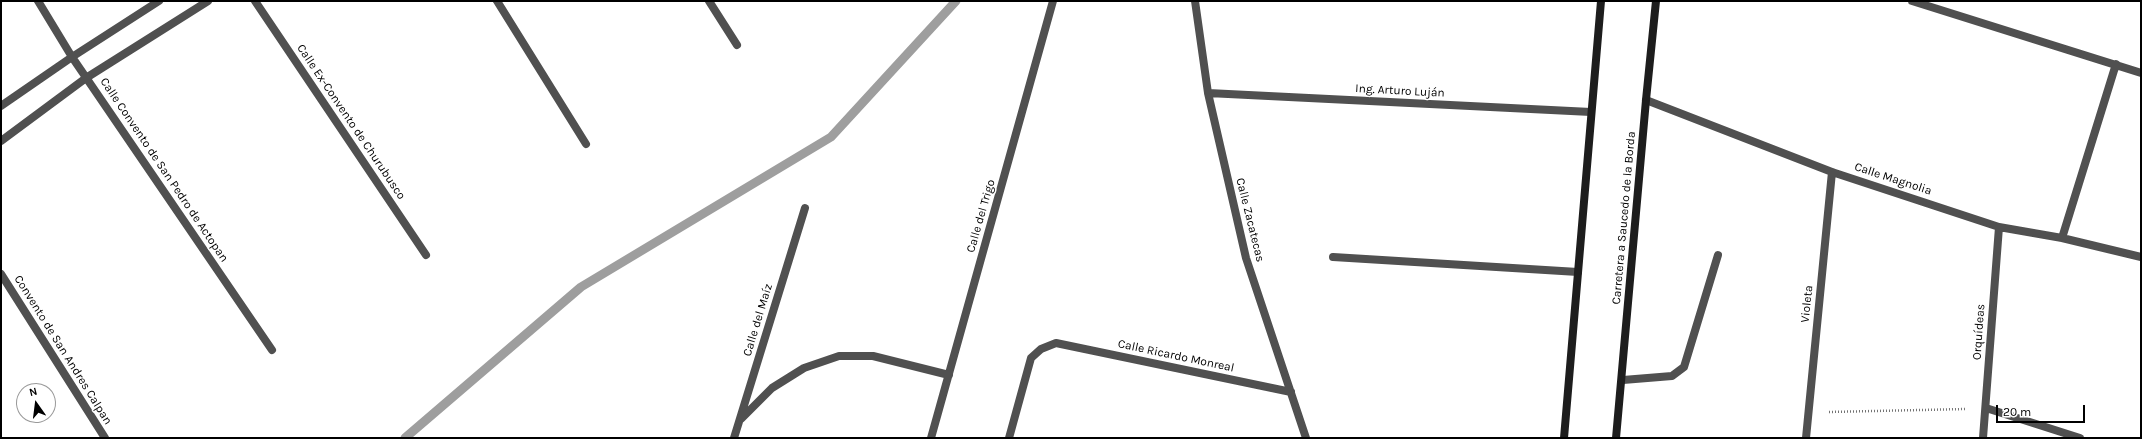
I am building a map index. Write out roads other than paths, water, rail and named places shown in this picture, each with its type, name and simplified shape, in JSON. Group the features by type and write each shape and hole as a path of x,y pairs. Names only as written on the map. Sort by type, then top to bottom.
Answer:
{"street":[{"name":"Calle Convento de San Pedro de Actopan","path":"38,1 86,78 272,350"},
{"path":"1,106 72,57 159,1"},
{"path":"1,141 86,78 208,1"},
{"name":"Calle Ex-Convento de Churubusco","path":"255,1 426,255"},
{"path":"497,1 586,144"},
{"path":"709,1 737,45"},
{"name":"Calle del Trigo","path":"931,438 1053,1"},
{"name":"Calle Zacatecas","path":"1195,1 1208,93 1246,258 1306,438"},
{"path":"1564,438 1601,1"},
{"name":"Carretera a Saucedo de la Borda","path":"1616,438 1623,380 1646,100 1656,1"},
{"path":"1912,1 2141,73"},
{"path":"2062,238 2116,64"},
{"name":"Ing. Arturo Luján","path":"1208,93 1591,112"},
{"name":"Calle Magnolia","path":"1646,100 1832,172 1999,227 2062,238 2141,257"},
{"name":"Violeta","path":"1806,438 1832,172"},
{"name":"Calle del Maíz","path":"734,438 805,208"},
{"name":"Orquídeas","path":"1984,438 1999,227"},
{"path":"1623,380 1672,376 1684,366 1718,255"},
{"path":"1333,257 1578,272"},
{"name":"Convento de San Andres Calpan","path":"1,274 105,438"},
{"name":"Calle Ricardo Monreal","path":"1009,438 1031,358 1041,349 1056,344 1291,392"},
{"path":"740,419 772,388 804,368 839,356 873,356 949,375"},
{"path":"1986,408 2080,438"}],"waterway":[{"path":"405,438 581,287 831,137 956,1"}]}
